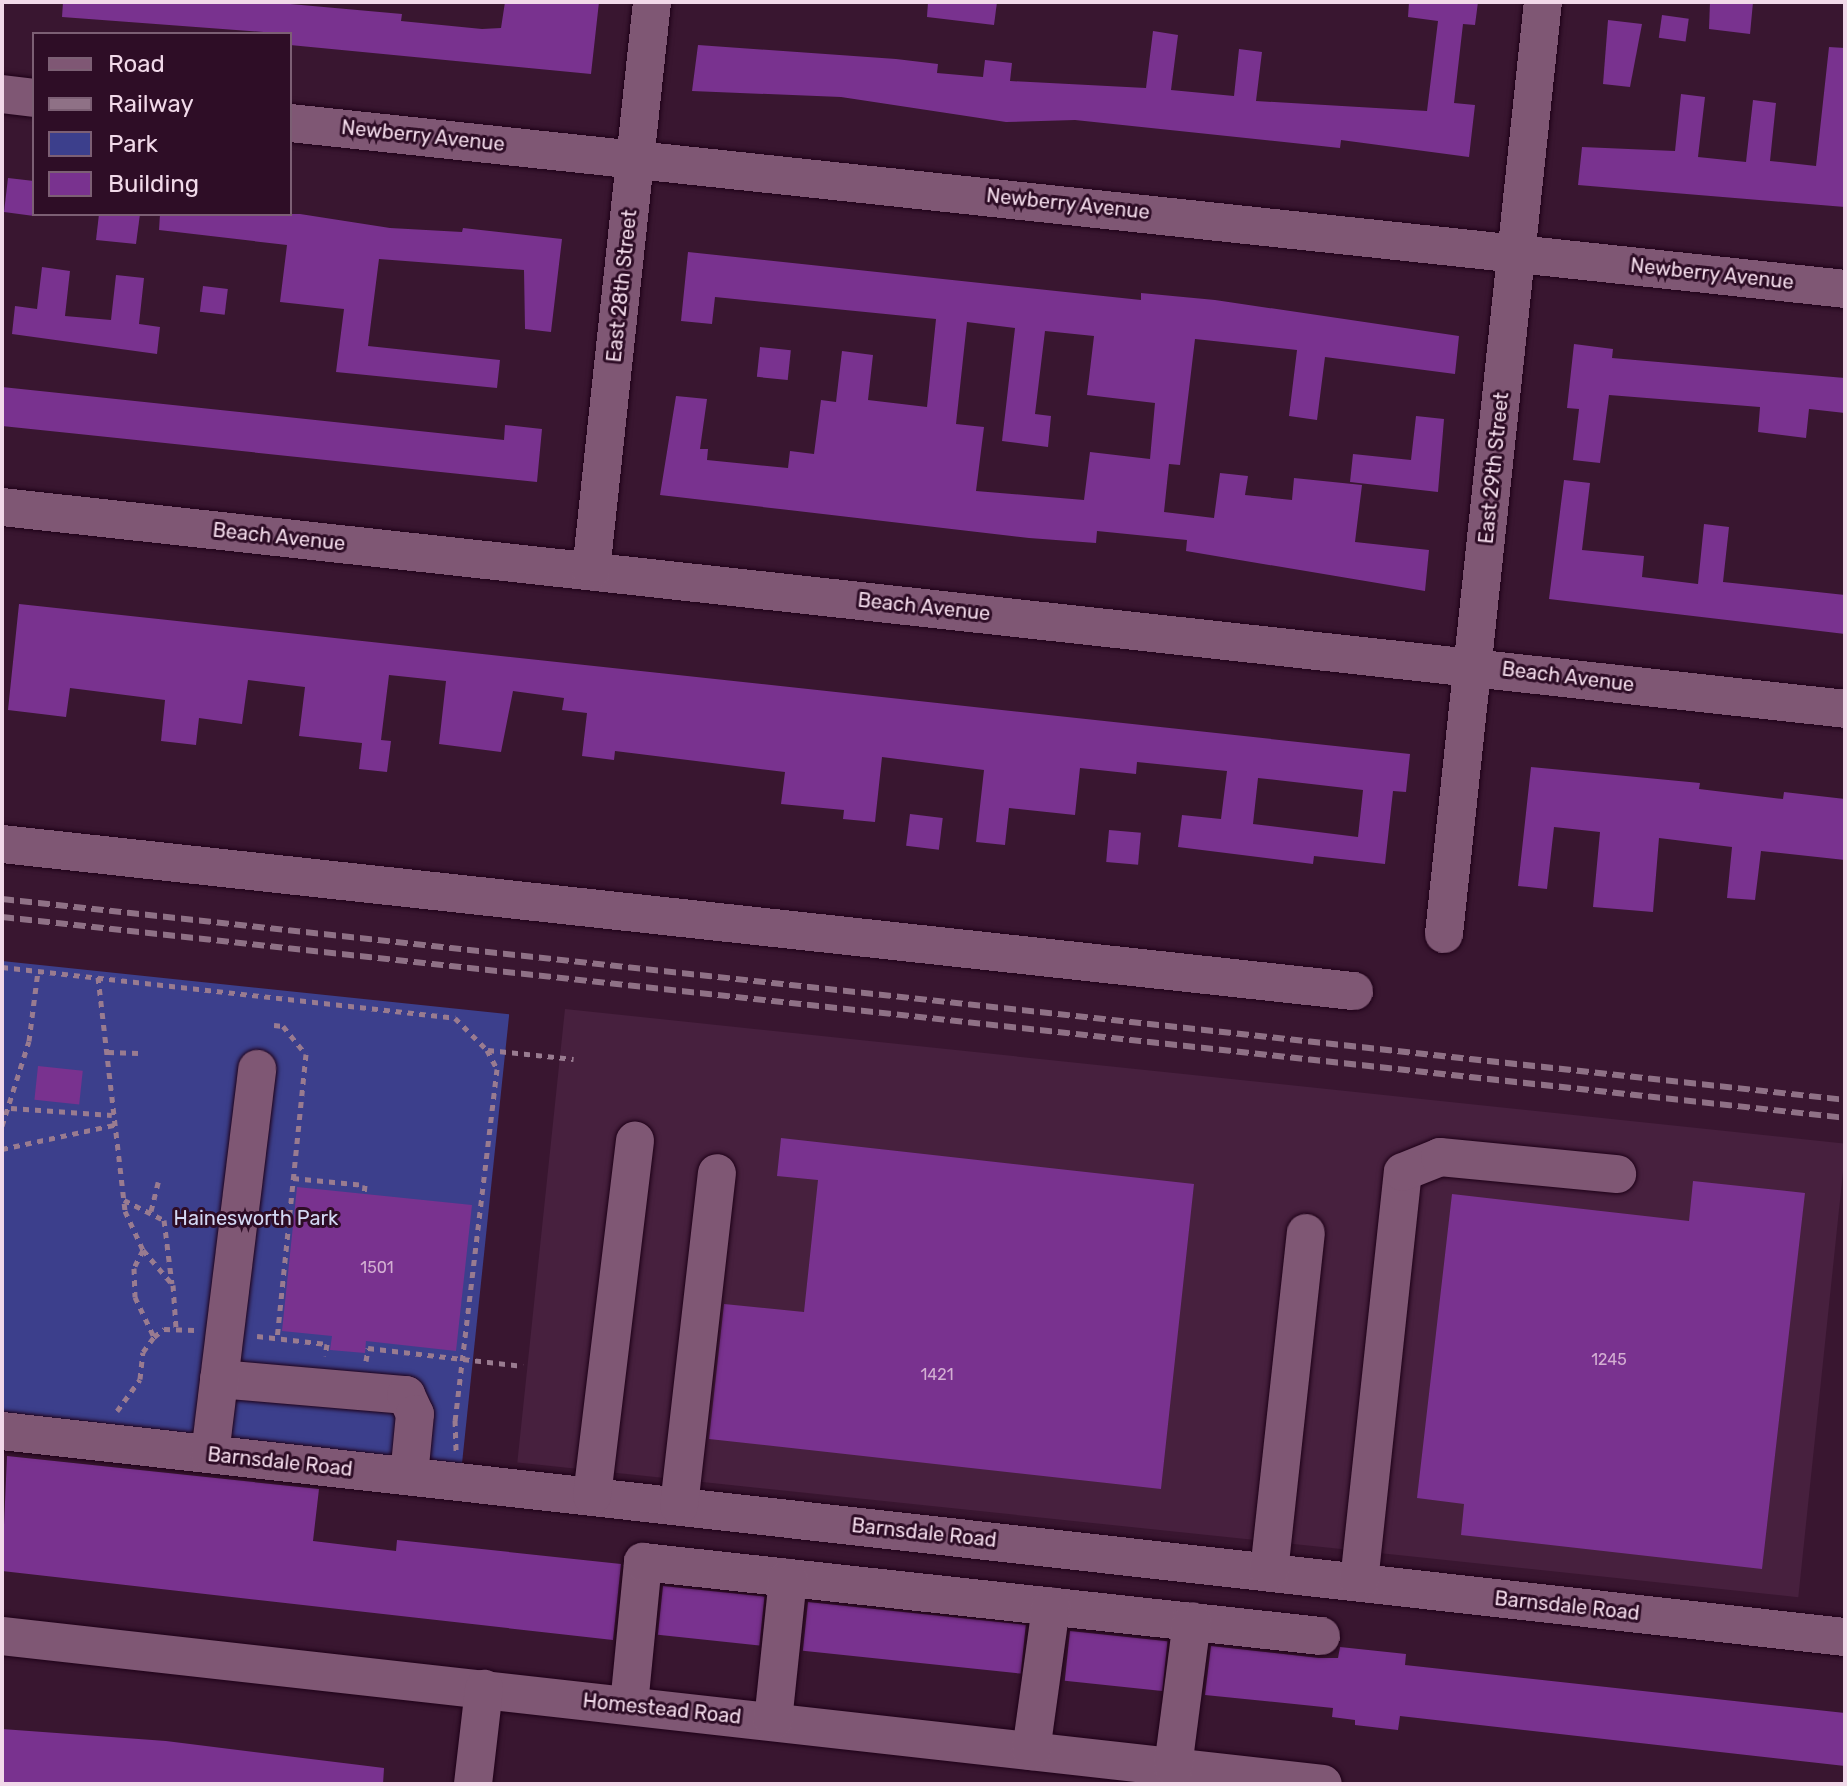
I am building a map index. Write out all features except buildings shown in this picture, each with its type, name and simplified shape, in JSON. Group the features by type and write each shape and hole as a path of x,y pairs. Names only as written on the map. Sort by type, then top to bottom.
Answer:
{"street":[{"name":"East 28th Street","path":"591,571 652,2"},
{"name":"East 29th Street","path":"1444,934 1475,667 1515,252 1543,2"},
{"path":"2,94 32,98"},
{"name":"Newberry Avenue","path":"292,123 636,157 1845,289"},
{"name":"Beach Avenue","path":"2,507 1845,709"},
{"path":"2,844 1354,991"},
{"path":"210,1454 257,1069"},
{"path":"592,1496 635,1141"},
{"path":"1359,1582 1403,1172 1440,1157 1617,1174"},
{"path":"679,1506 717,1173"},
{"path":"1269,1572 1306,1233"},
{"path":"219,1379 406,1395 415,1414 409,1476"},
{"name":"Barnsdale Road","path":"2,1431 1845,1637"},
{"path":"629,1705 643,1562 1321,1636"},
{"path":"773,1721 788,1578"},
{"path":"1031,1751 1051,1606"},
{"path":"1173,1767 1192,1621"},
{"name":"Homestead Road","path":"2,1636 1323,1784"},
{"path":"473,1784 484,1689"}],"path":[{"path":"2,967 455,1018 487,1050 497,1069 462,1359 456,1466"},
{"path":"2,1126 11,1108 29,1041 38,971"},
{"path":"98,977 123,1200 143,1250 173,1285"},
{"path":"274,1025 283,1026 306,1054 277,1339"},
{"path":"487,1050 574,1059"},
{"path":"108,1052 139,1053"},
{"path":"11,1108 112,1115"},
{"path":"2,1149 114,1125"},
{"path":"293,1178 365,1185 364,1194"},
{"path":"151,1211 158,1182"},
{"path":"123,1200 164,1220 170,1237 176,1328"},
{"path":"143,1250 134,1268 135,1297 154,1337"},
{"path":"111,1418 140,1379 143,1352 154,1337 176,1328 327,1344 325,1359 338,1360"},
{"path":"352,1362 366,1363 368,1348 523,1366"}],"shaded area":[{"path":"565,1009 1845,1144 1798,1597 517,1463"}],"green space":[{"name":"Hainesworth Park","path":"2,961 509,1014 462,1467 2,1419"}],"railway":[{"path":"2,899 1845,1100"},
{"path":"2,917 1845,1118"}]}
